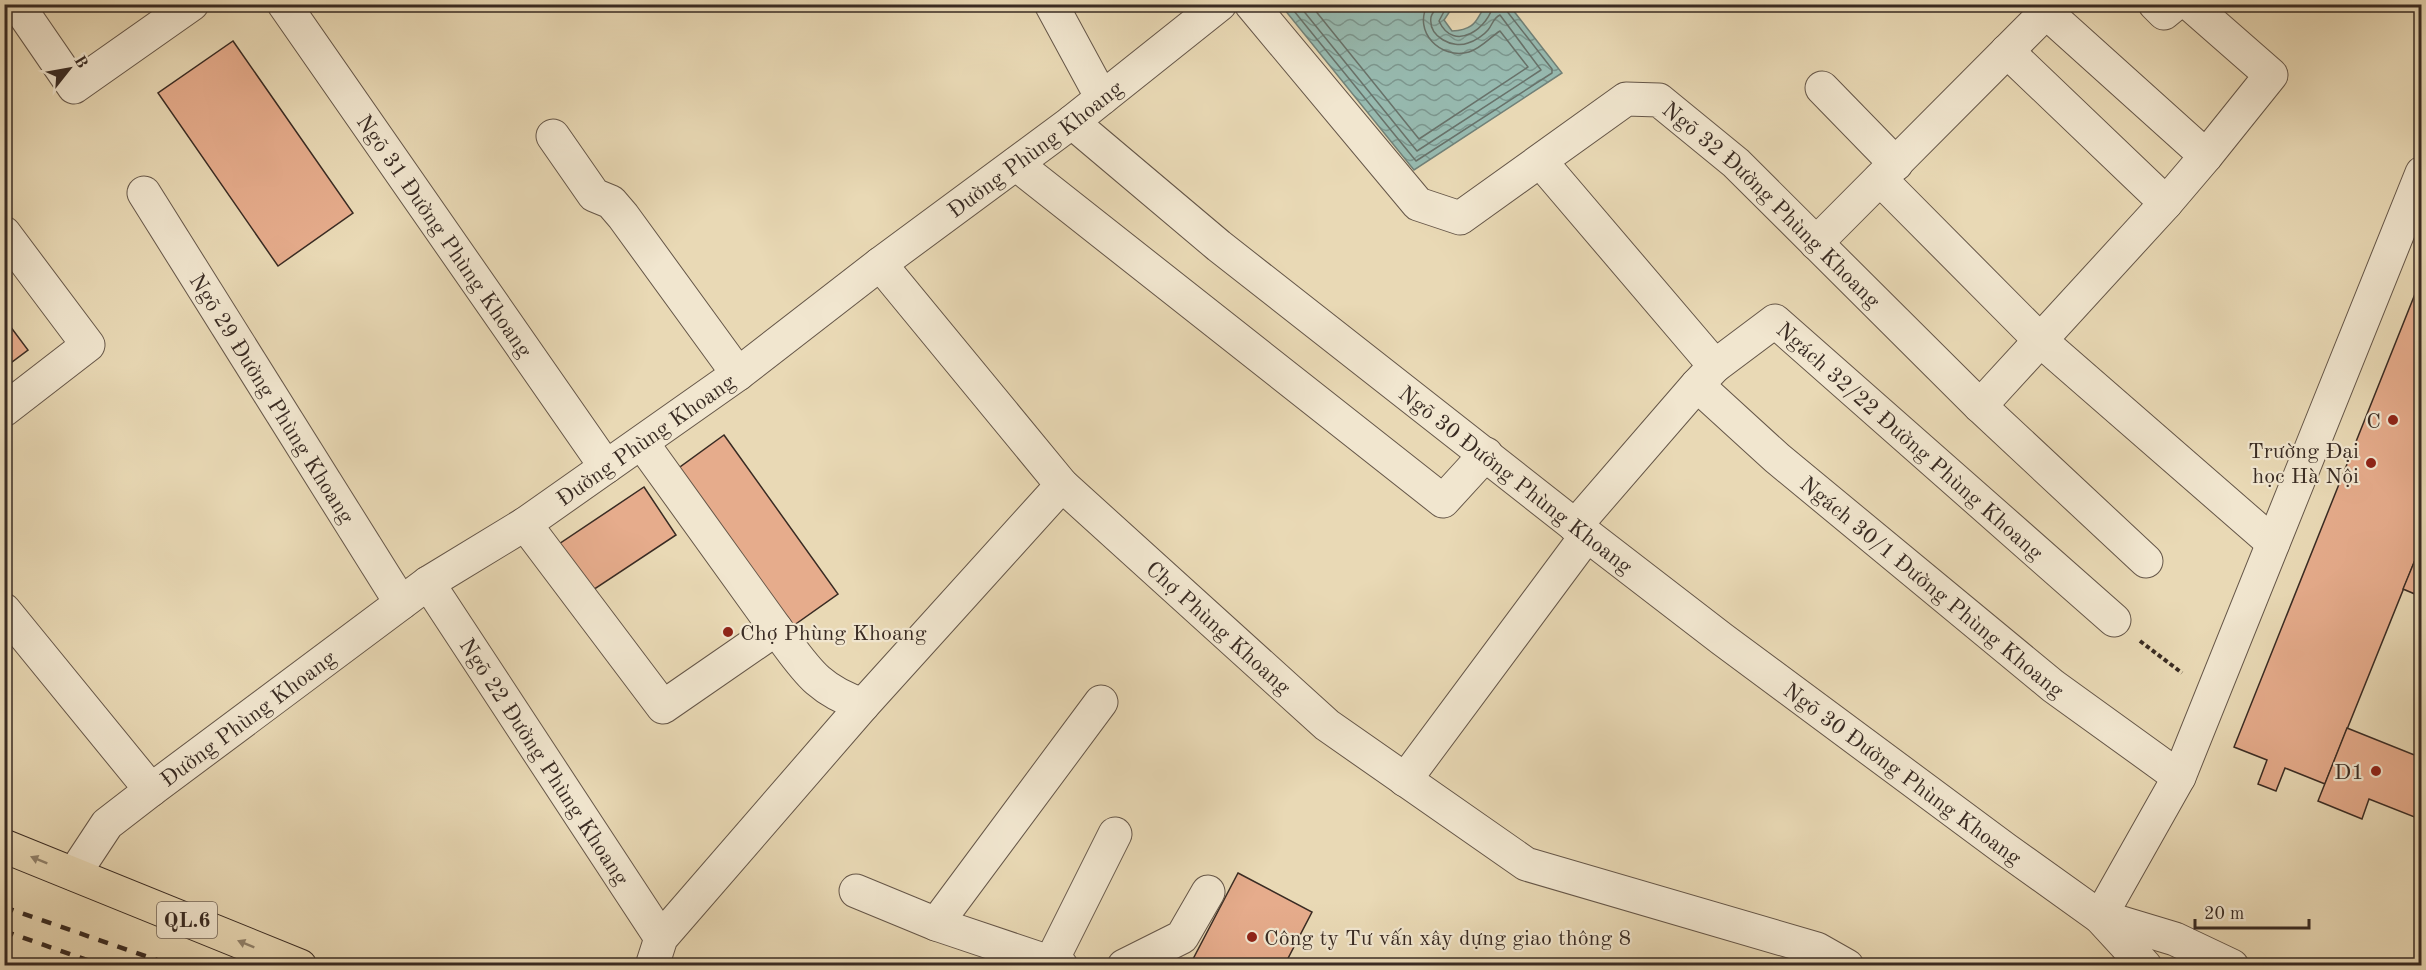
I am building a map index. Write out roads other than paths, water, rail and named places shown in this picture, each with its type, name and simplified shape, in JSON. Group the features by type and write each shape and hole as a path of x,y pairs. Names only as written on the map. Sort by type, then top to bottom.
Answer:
{"highway":[{"name":"QL.6","path":"4,846 300,966"}],"street":[{"path":"17,4 74,87 192,4"},
{"name":"Ngõ 31 Đường Phùng Khoang","path":"284,4 606,467"},
{"path":"1051,4 1101,98"},
{"name":"Đường Phùng Khoang","path":"74,874 107,824 151,790 428,583 525,524 738,374 880,264 1072,122 1220,4"},
{"name":"Ngõ 32 Đường Phùng Khoang","path":"1251,4 1418,204 1460,218 1626,99 1659,100 1737,163 1980,406 2146,561"},
{"path":"2155,4 2164,13 2175,4"},
{"path":"1980,406 2166,202 2271,75 2190,4"},
{"path":"1816,243 2050,8 2206,156"},
{"path":"2007,51 2166,202"},
{"path":"1822,88 1888,171 2041,340 2272,543"},
{"name":"Ngõ 30 Đường Phùng Khoang","path":"1072,122 1219,246 1581,531 1855,738 2100,917"},
{"path":"553,136 594,195 611,202 623,216 738,374"},
{"path":"1405,780 1581,531 1706,376 1541,162"},
{"path":"1016,164 1443,501 1486,454"},
{"path":"2100,917 2179,777 2421,173"},
{"name":"Ngõ 29 Đường Phùng Khoang","path":"144,193 401,603"},
{"path":"4,233 88,345 4,410"},
{"name":"Chợ Phùng Khoang","path":"880,264 1062,485 1327,725 1526,864 1817,949 1847,966"},
{"name":"Ngách 32/22 Đường Phùng Khoang","path":"1706,376 1774,321 2114,620"},
{"name":"Ngách 30/1 Đường Phùng Khoang","path":"1706,376 1778,458 2053,686 2179,777"},
{"path":"642,442 814,679 839,697 863,705"},
{"path":"657,952 863,705 1062,485"},
{"path":"525,524 663,707 776,629"},
{"name":"Ngõ 22 Đường Phùng Khoang","path":"428,583 657,952"},
{"path":"4,610 151,790"},
{"path":"936,924 1101,702"},
{"path":"856,891 936,924 1056,964 1115,834"},
{"path":"1124,966 1182,937 1208,892"},
{"path":"2100,917 2145,966"},
{"path":"2100,917 2175,939 2232,966"}],"water":[{"path":"1290,5 1458,5 1444,20 1452,31 1462,30 1474,24 1482,11 1490,5 1509,5 1562,73 1414,170 1284,9"}],"railway":[{"path":"4,907 174,966"},
{"path":"4,931 104,966"}],"place":[{"name":"C","path":"2393,420"},
{"name":"Trường Đại học Hà Nội","path":"2371,463"},
{"name":"Chợ Phùng Khoang","path":"728,632"},
{"name":"D1","path":"2376,771"},
{"name":"Công ty Tư vấn xây dựng giao thông 8","path":"1252,937"}]}
